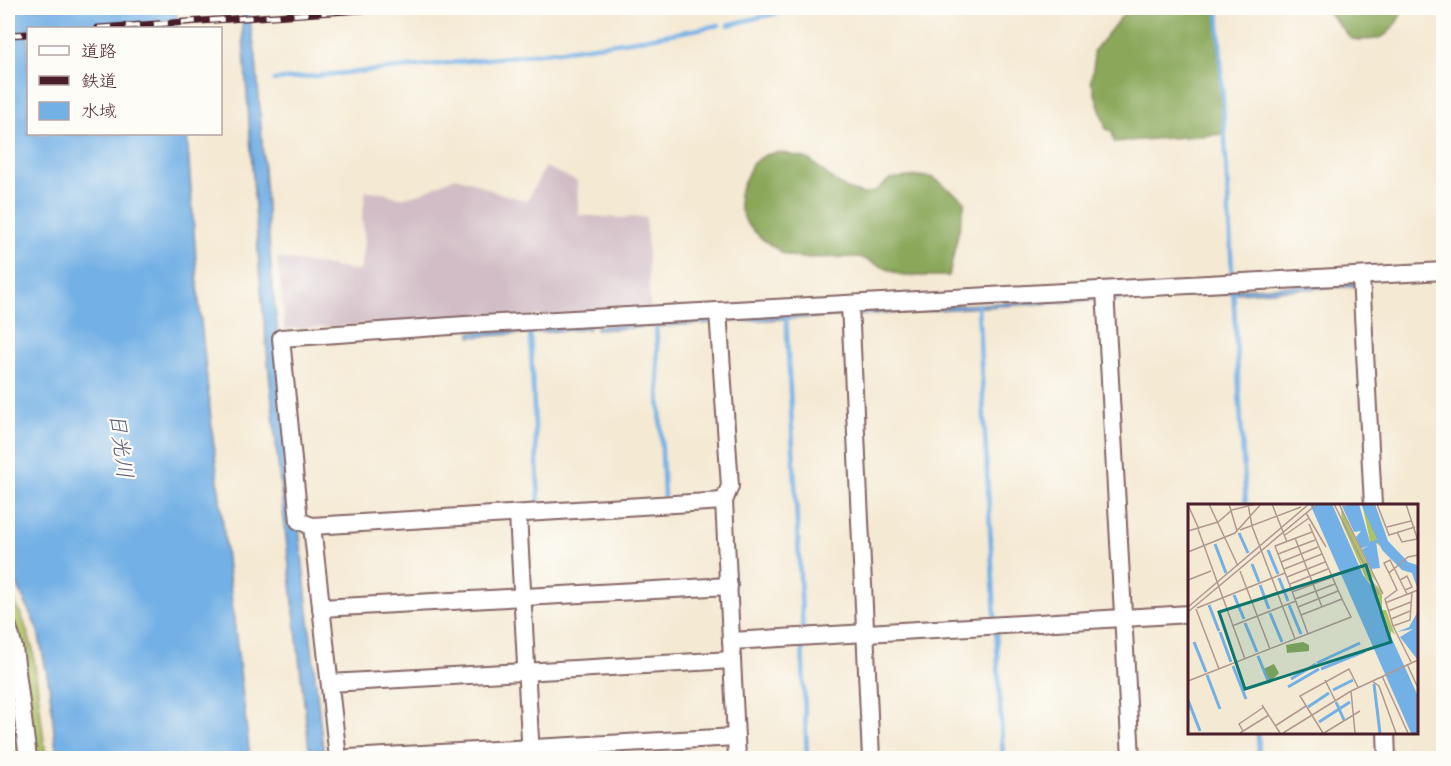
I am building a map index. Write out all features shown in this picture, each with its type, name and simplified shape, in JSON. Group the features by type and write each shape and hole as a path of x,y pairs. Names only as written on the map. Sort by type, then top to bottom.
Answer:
{"street":[{"path":"724,501 312,526 299,521 281,339 465,325 1443,271"},
{"path":"1361,276 1373,504"},
{"path":"1105,290 1131,759"},
{"path":"850,304 871,759"},
{"path":"718,311 730,486 724,501 737,759"},
{"path":"518,514 531,753"},
{"path":"312,526 338,759"},
{"path":"321,608 729,586"},
{"path":"731,641 1188,615"},
{"path":"8,627 14,648 28,759"},
{"path":"330,683 732,660"},
{"path":"1386,733 1388,759"},
{"path":"349,759 531,753 736,737"}],"shaded area":[{"path":"545,167 577,181 578,215 617,218 646,217 650,310 285,329 277,258 360,271 365,241 362,218 366,191 382,192 399,198 421,193 455,177 527,201"}],"green space":[{"path":"1132,8 1218,8 1225,134 1114,142 1112,131 1106,129 1091,81 1093,52 1125,12"},
{"path":"1325,8 1404,8 1395,25 1385,35 1371,40 1362,40 1351,39"},
{"path":"779,152 808,159 847,189 863,194 874,192 890,179 919,176 934,178 965,201 949,276 903,276 860,257 798,258 784,254 762,239 747,224 740,208 739,194 752,164 765,155"},
{"path":"8,587 23,619 33,650 46,758 32,758 8,614"},
{"path":"8,643 23,758 8,758"}],"water":[{"name":"日光川","path":"8,8 176,8 178,27 27,27 27,135 187,135 199,302 250,758 57,758 49,684 38,631 8,564 8,357 10,344 8,314"},
{"path":"241,8 251,8 250,21 256,57 272,281 324,758 310,758 260,279"},
{"path":"1357,282 1357,286 1112,300 1112,296"},
{"path":"1101,297 1102,300 855,315 855,311"},
{"path":"843,312 843,316 723,322 723,318"},
{"path":"715,318 715,323 596,330 596,326"},
{"path":"589,325 589,329 470,337 470,332"}],"waterway":[{"path":"728,25 797,8"},
{"path":"1218,8 1232,273"},
{"path":"274,80 553,52 719,25"},
{"path":"1233,289 1246,504"},
{"path":"978,306 995,619"},
{"path":"786,317 803,633"},
{"path":"656,324 664,496"},
{"path":"530,331 539,503"},
{"path":"996,631 1003,758"},
{"path":"802,644 807,758"},
{"path":"1258,733 1259,758"}],"railway":[{"path":"113,27 392,8"},
{"path":"8,35 27,34"}]}
